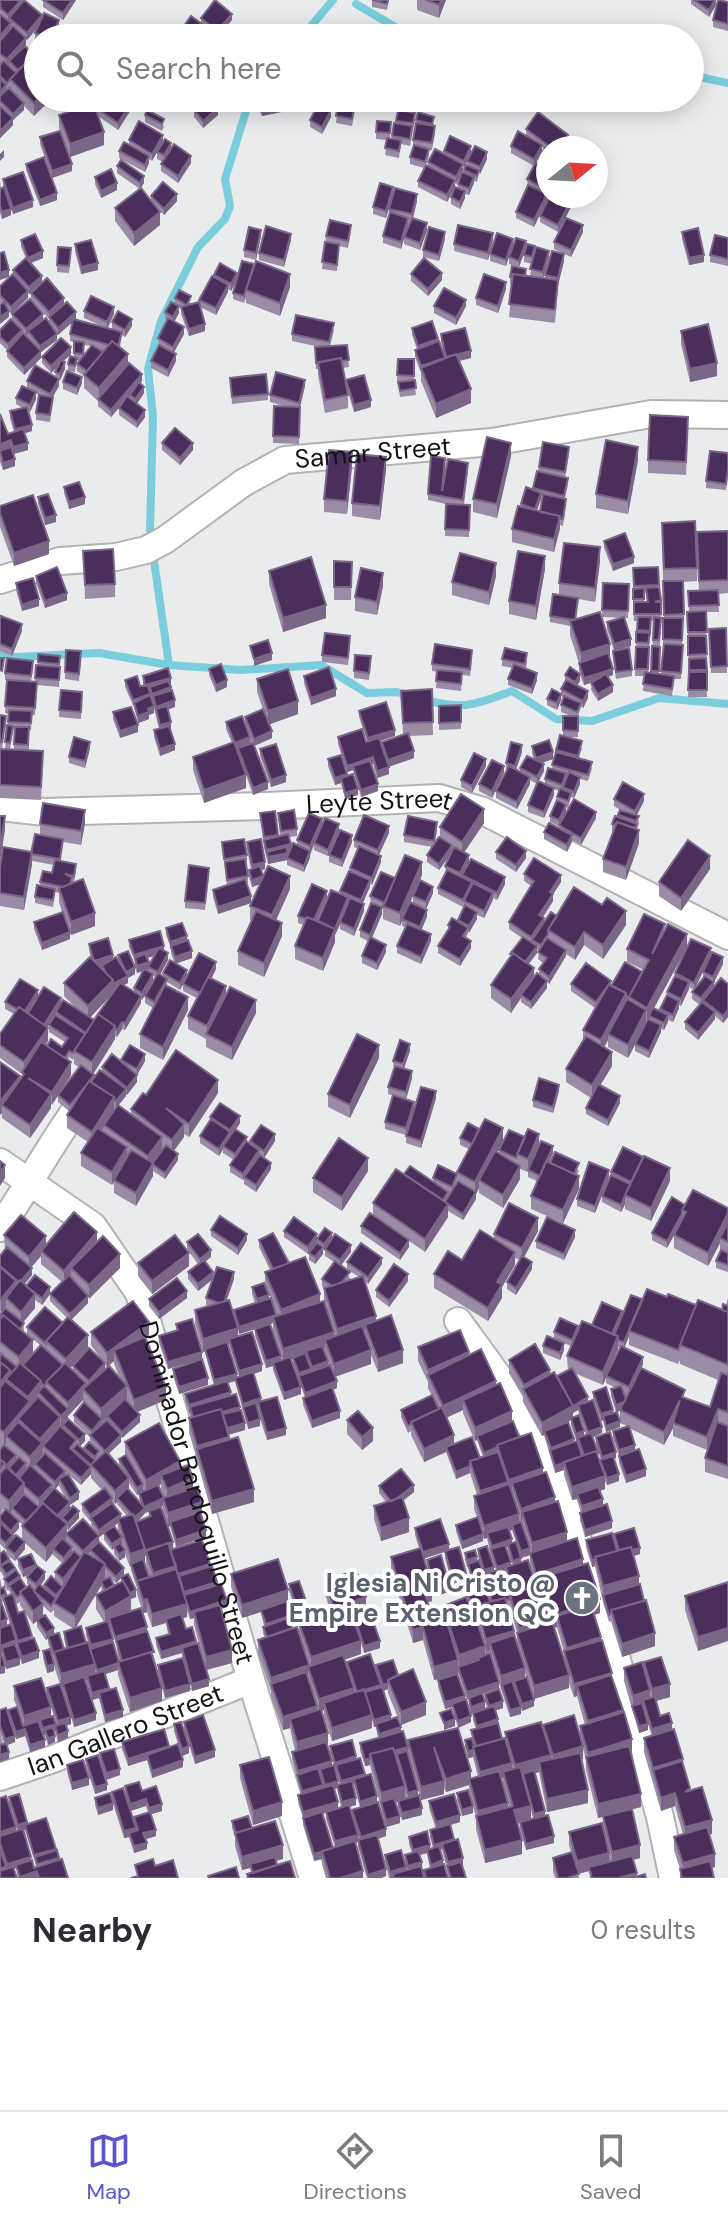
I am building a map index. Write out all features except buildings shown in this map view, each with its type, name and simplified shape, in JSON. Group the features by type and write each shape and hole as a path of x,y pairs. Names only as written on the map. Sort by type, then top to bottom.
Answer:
{"street":[{"name":"Samar Street","path":"0,580 60,561 116,557 146,550 165,540 243,483 285,460 492,442 651,414 728,415"},
{"name":"Leyte Street","path":"0,807 44,812 439,798 483,811 728,936"},
{"path":"0,1228 65,1123 89,1091"},
{"name":"Dominador Bardoquillo Street","path":"0,1162 93,1226 139,1293 251,1680 313,1878"},
{"path":"458,1321 511,1395 550,1464 603,1609 660,1817 673,1878"},
{"name":"Ian Gallero Street","path":"0,1777 251,1680"}],"waterway":[{"path":"313,24 333,0"},
{"path":"356,4 390,24"},
{"path":"704,78 728,83"},
{"path":"150,530 153,416 148,369 161,321 198,247 225,219 230,206 225,179 246,112"},
{"path":"154,561 169,665"},
{"path":"0,654 16,657 99,653 169,665 240,670 321,665 367,693 397,692 411,696"},
{"path":"424,700 460,705 488,700 512,691 556,719 592,721 659,698 728,704"}],"place":[{"name":"Iglesia Ni Cristo @ Empire Extension QC","path":"582,1598"}]}
